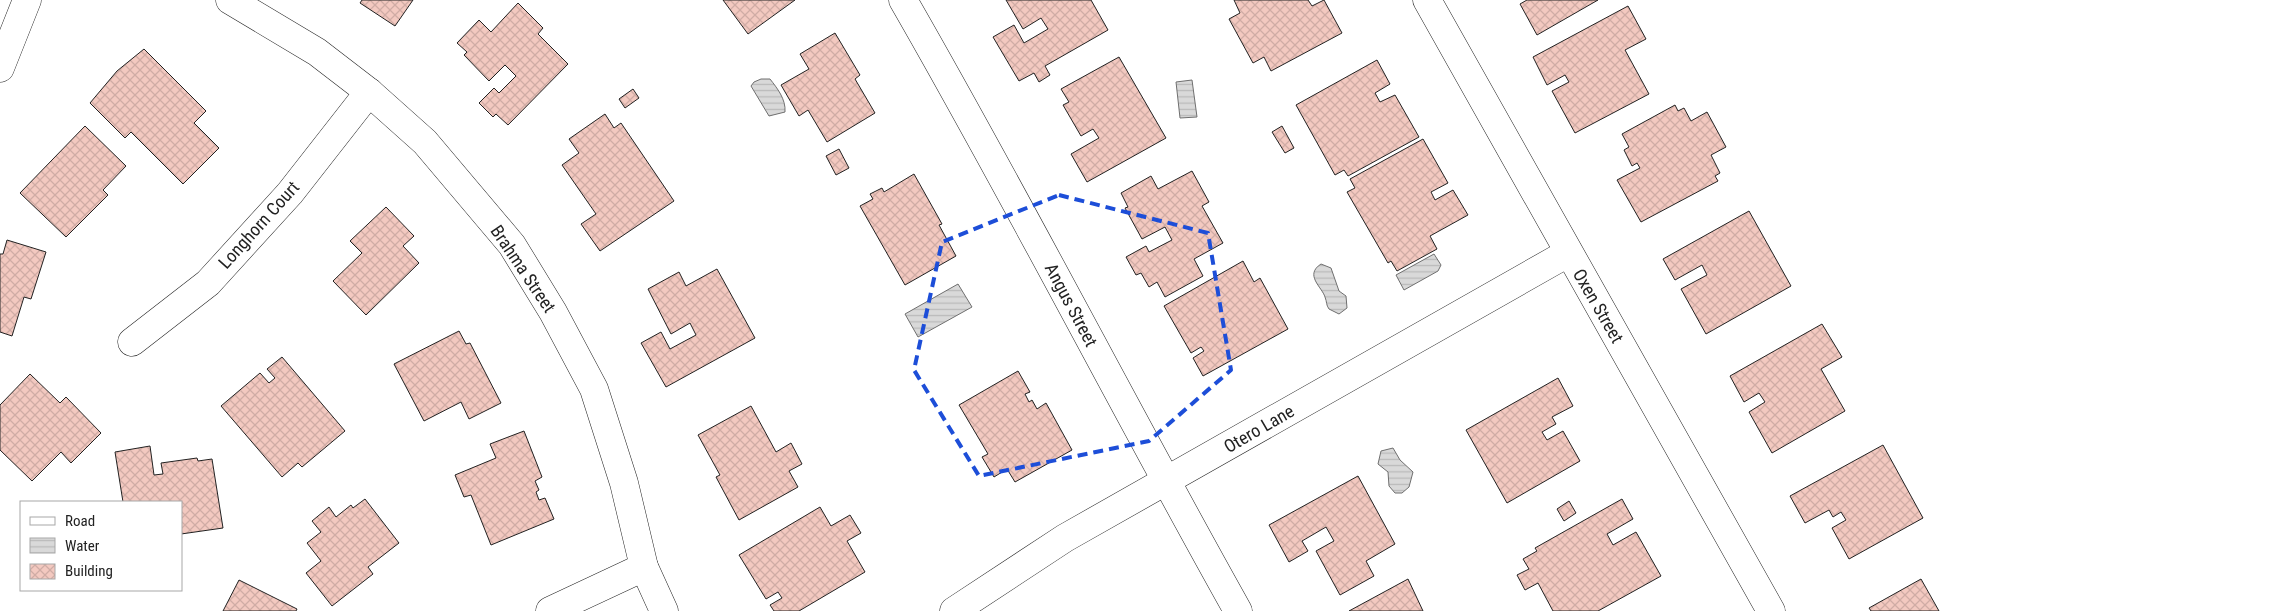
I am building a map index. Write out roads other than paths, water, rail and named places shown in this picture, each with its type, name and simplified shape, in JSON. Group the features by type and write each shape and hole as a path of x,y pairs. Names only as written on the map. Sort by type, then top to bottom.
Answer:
{"street":[{"path":"0,68 28,0"},
{"name":"Brahma Street","path":"230,0 317,52 369,92 426,142 512,245 553,312 594,388 624,483 644,567 664,611"},
{"name":"Angus Street","path":"902,0 975,129 1238,611"},
{"name":"Oxen Street","path":"1427,0 1771,611"},
{"name":"Longhorn Court","path":"132,342 208,283 290,193 369,92"},
{"name":"Otero Lane","path":"954,611 1065,538 1568,253"},
{"path":"550,611 644,567"}],"water":[{"path":"761,79 770,79 783,98 785,112 769,116 751,86 754,82"},
{"path":"1192,80 1197,117 1180,118 1176,82"},
{"path":"1434,254 1441,265 1438,271 1404,290 1396,275"},
{"path":"1321,264 1331,268 1339,291 1346,296 1347,308 1339,314 1329,309 1323,293 1315,281 1314,272"},
{"path":"958,284 972,307 918,337 905,314"},
{"path":"1393,448 1400,460 1413,472 1409,487 1402,493 1395,493 1389,486 1388,472 1378,464 1381,451"}]}
